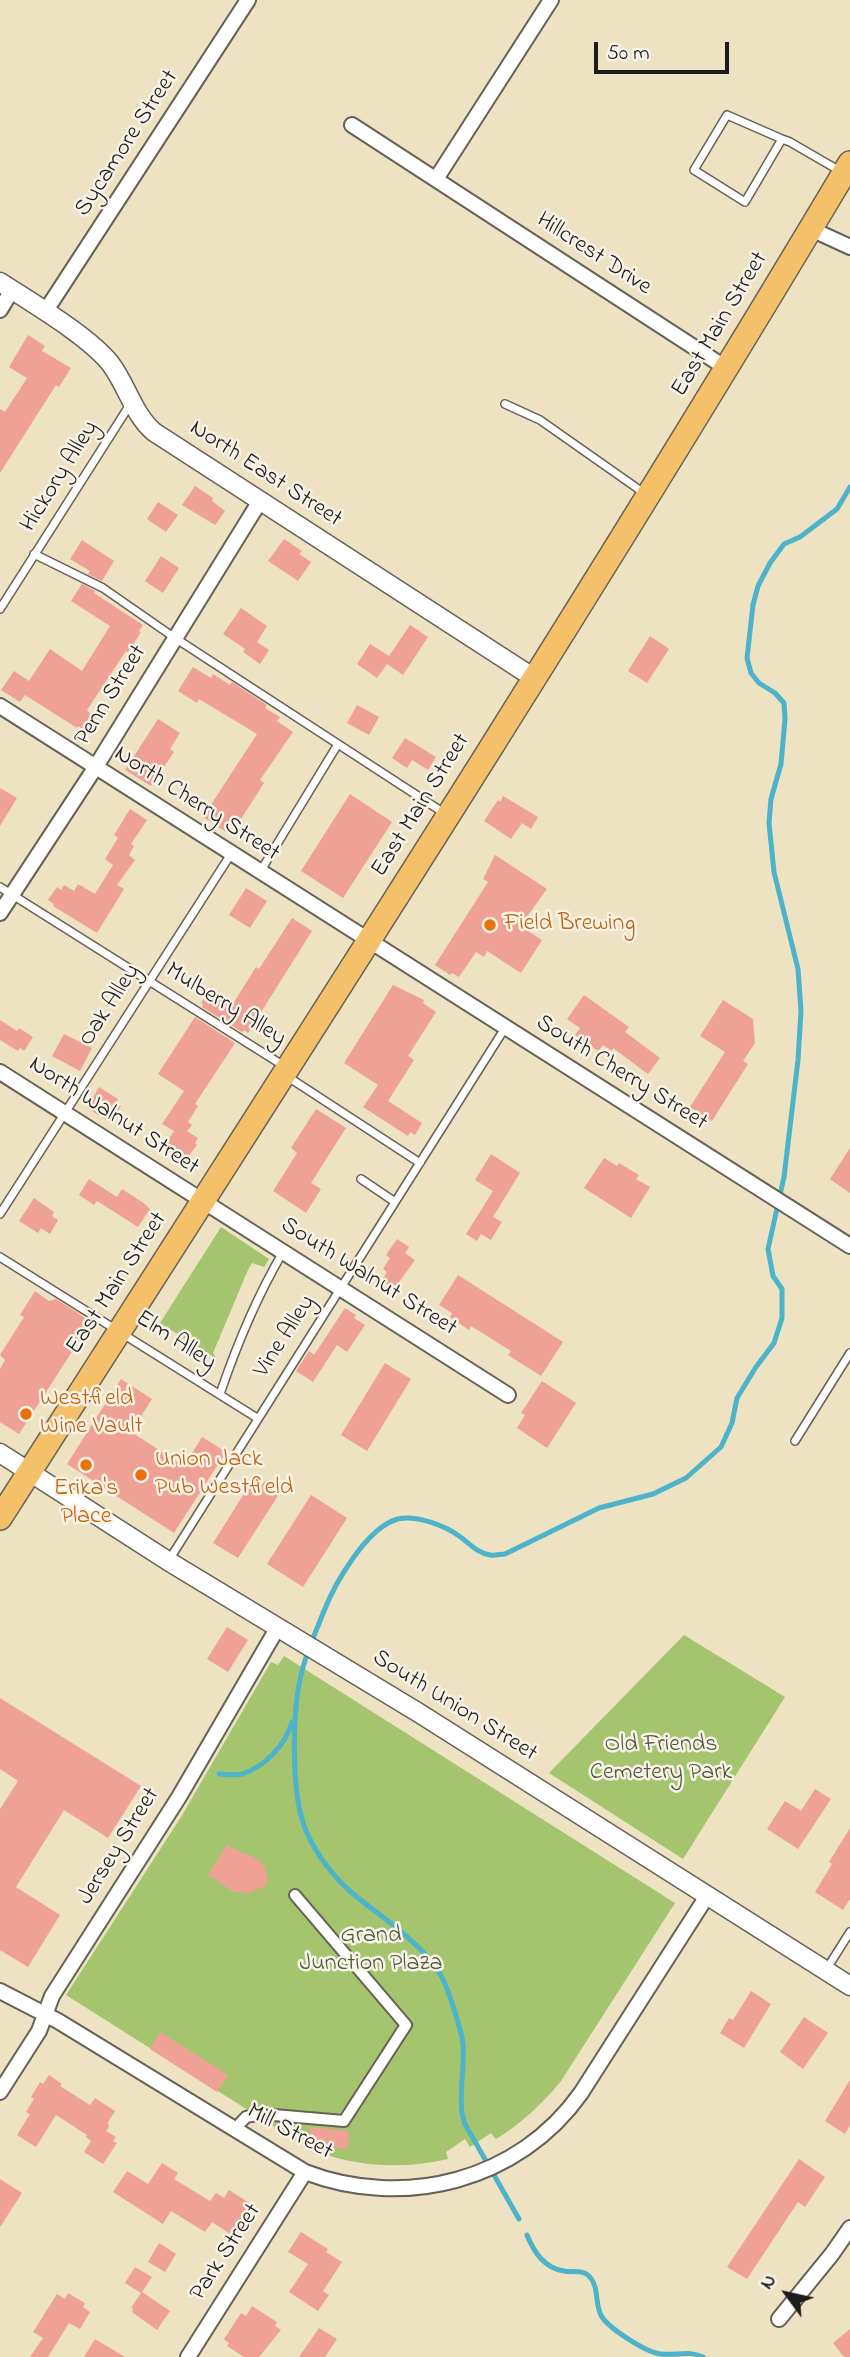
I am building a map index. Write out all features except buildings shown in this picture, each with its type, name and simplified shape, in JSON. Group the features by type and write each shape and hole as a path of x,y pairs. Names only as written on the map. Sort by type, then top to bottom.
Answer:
{"main road":[{"name":"East Main Street","path":"0,1518 534,678 847,168"}],"street":[{"name":"Sycamore Street","path":"45,312 248,0"},
{"path":"436,180 551,0"},
{"name":"Hillcrest Drive","path":"352,125 726,368"},
{"path":"811,229 850,247"},
{"name":"North East Street","path":"6,286 103,356 120,378 145,424 154,432 534,678"},
{"path":"0,310 6,286"},
{"name":"Penn Street","path":"0,913 6,891 95,768 260,502"},
{"name":"North Cherry Street","path":"0,706 367,941"},
{"name":"South Cherry Street","path":"367,941 850,1246"},
{"name":"North Walnut Street","path":"0,1072 202,1201"},
{"name":"South Walnut Street","path":"202,1201 508,1395"},
{"name":"South Union Street","path":"0,1453 168,1560 419,1713 850,1986"},
{"name":"Jersey Street","path":"0,2092 39,2031 52,1996 179,1797 278,1627"},
{"path":"234,2130 246,2117 262,2114 344,2121 406,2025 295,1895"},
{"name":"Mill Street","path":"0,1991 45,2013 305,2172 339,2183 370,2188 398,2189 446,2184 482,2172 515,2155 546,2132 576,2100 707,1896"},
{"name":"Park Street","path":"188,2357 305,2172"},
{"path":"779,2319 850,2228"}],"lane":[{"path":"782,139 745,202 694,170 727,115 782,139 847,168"},
{"name":"Hickory Alley","path":"0,609 132,401"},
{"path":"505,404 540,420 648,495"},
{"path":"34,554 103,588 447,815"},
{"path":"260,873 338,744"},
{"name":"Oak Alley","path":"0,1214 231,854"},
{"name":"Mulberry Alley","path":"6,891 150,981 420,1163"},
{"name":"Vine Alley","path":"168,1560 505,1028"},
{"path":"361,1179 395,1202"},
{"path":"220,1394 236,1346 257,1297 283,1252"},
{"name":"Elm Alley","path":"0,1257 257,1418"},
{"path":"794,1441 850,1353"},
{"path":"825,1971 850,1932"}],"green space":[{"path":"221,1227 269,1259 264,1267 252,1263 248,1270 213,1353 217,1359 160,1323"},
{"name":"Old Friends Cemetery Park","path":"684,1635 785,1697 683,1859 549,1773"},
{"name":"Grand Junction Plaza","path":"284,1656 675,1903 554,2089 531,2113 496,2139 491,2133 470,2147 465,2139 446,2152 448,2159 413,2165 377,2165 342,2159 308,2148 66,1995 181,1817 271,1662 278,1665"}],"waterway":[{"path":"519,2219 465,2124 461,2104 462,2039 450,1996 438,1971 417,1946 338,1879 307,1833 301,1817 294,1753 296,1708 302,1671 336,1586 364,1544 386,1524 405,1518 430,1522 453,1532 481,1552 490,1555 505,1554 599,1508 653,1494 686,1478 721,1447 732,1423 737,1398 774,1343 782,1318 782,1289 773,1276 768,1249 784,1177 801,1011 798,969 774,872 769,823 771,799 781,764 784,703 775,693 759,683 751,673 747,658 753,605 758,586 770,563 784,544 800,537 837,509 850,487"},
{"path":"219,1774 242,1774 259,1766 280,1746 292,1722"},
{"path":"527,2235 537,2253 551,2267 589,2276 595,2285 602,2317 620,2334 655,2353 703,2357"}],"place":[{"name":"Field Brewing","path":"490,925"},
{"name":"Westfield Wine Vault","path":"26,1414"},
{"name":"Erika's Place","path":"86,1465"},
{"name":"Union Jack Pub Westfield","path":"141,1475"}]}
